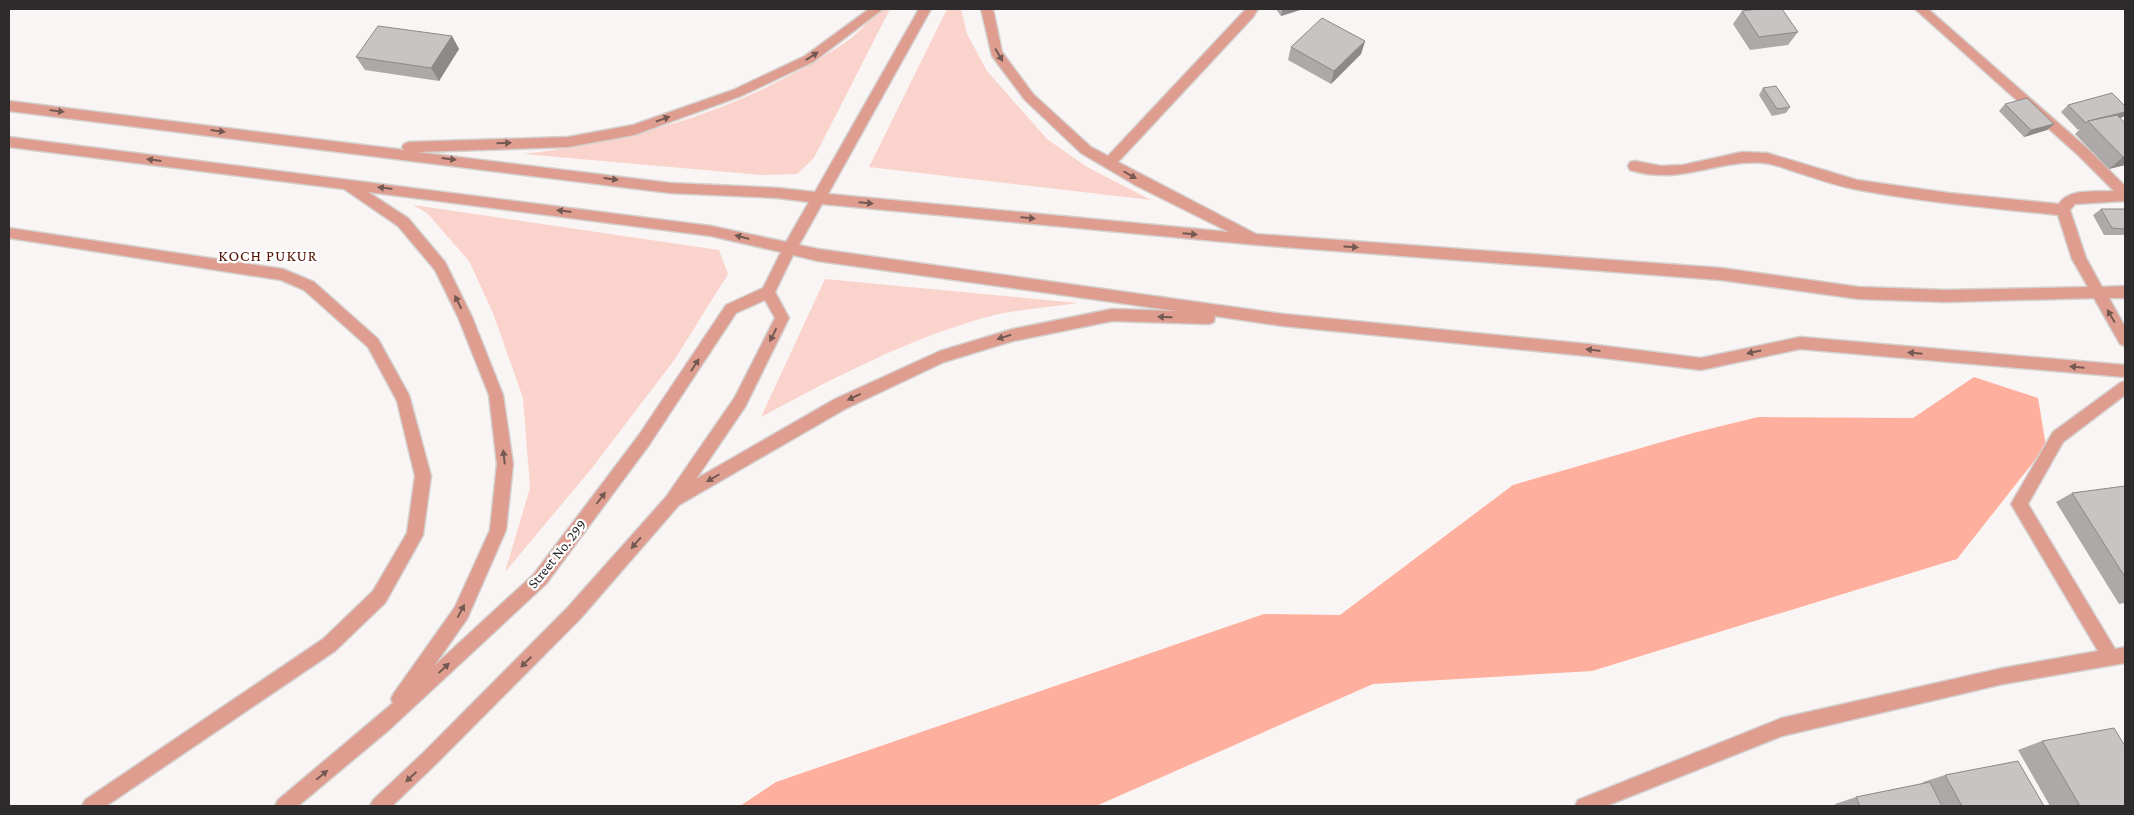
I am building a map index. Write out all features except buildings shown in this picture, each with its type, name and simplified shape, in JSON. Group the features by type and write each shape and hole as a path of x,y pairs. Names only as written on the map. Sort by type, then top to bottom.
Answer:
{"street":[{"path":"368,149 568,142 634,130 737,93 809,59 877,9"},
{"path":"379,806 430,758 574,614 672,502 740,402 782,318 768,292 789,250 925,9"},
{"path":"987,9 996,53 1030,97 1086,150 1142,182 1258,240"},
{"path":"1109,163 1250,14 1252,9"},
{"path":"1921,9 2083,152 2125,195"},
{"path":"9,106 368,149 670,188 778,193 1258,240 1721,274 1860,294 1946,296 2096,291 2125,292"},
{"path":"9,142 711,231 789,250 1283,320 1588,350 1701,364 1800,342 2125,371"},
{"path":"1635,166 1661,171 1682,170 1742,157 1767,158 1857,185 1949,198 2063,210"},
{"path":"346,184 402,222 440,266 465,317 496,395 505,464 498,530 461,613 384,723"},
{"path":"2125,195 2073,199 2067,202 2063,210 2079,259 2125,340"},
{"path":"9,233 282,275 309,286 374,343 404,400 423,476 415,535 379,597 329,645 91,806"},
{"name":"Street No. 299","path":"284,806 384,723 540,579 644,440 731,309 768,292"},
{"path":"672,502 840,404 940,356 1013,334 1112,315 1283,320"},
{"path":"1584,806 1782,727 2003,676 2118,656 2019,504 2058,437 2125,387"}],"shaded area":[{"path":"883,9 890,9 814,158 797,174 761,175 523,154 609,140 690,118 729,104 768,87 806,67 854,36"},
{"path":"947,9 961,9 967,34 987,71 1047,139 1087,167 1151,200 869,167"},
{"path":"413,205 719,250 728,274 675,359 592,468 505,572 530,488 523,398 493,313 469,261 427,213"},
{"path":"825,279 1078,303 998,314 928,336 843,374 761,417"},
{"path":"1974,377 2038,398 2046,446 1957,559 1592,671 1373,684 1096,806 740,806 776,782 1264,614 1340,615 1513,485 1693,433 1758,417 1913,418"}],"district":[{"name":"KOCH PUKUR","path":"268,255"}]}
